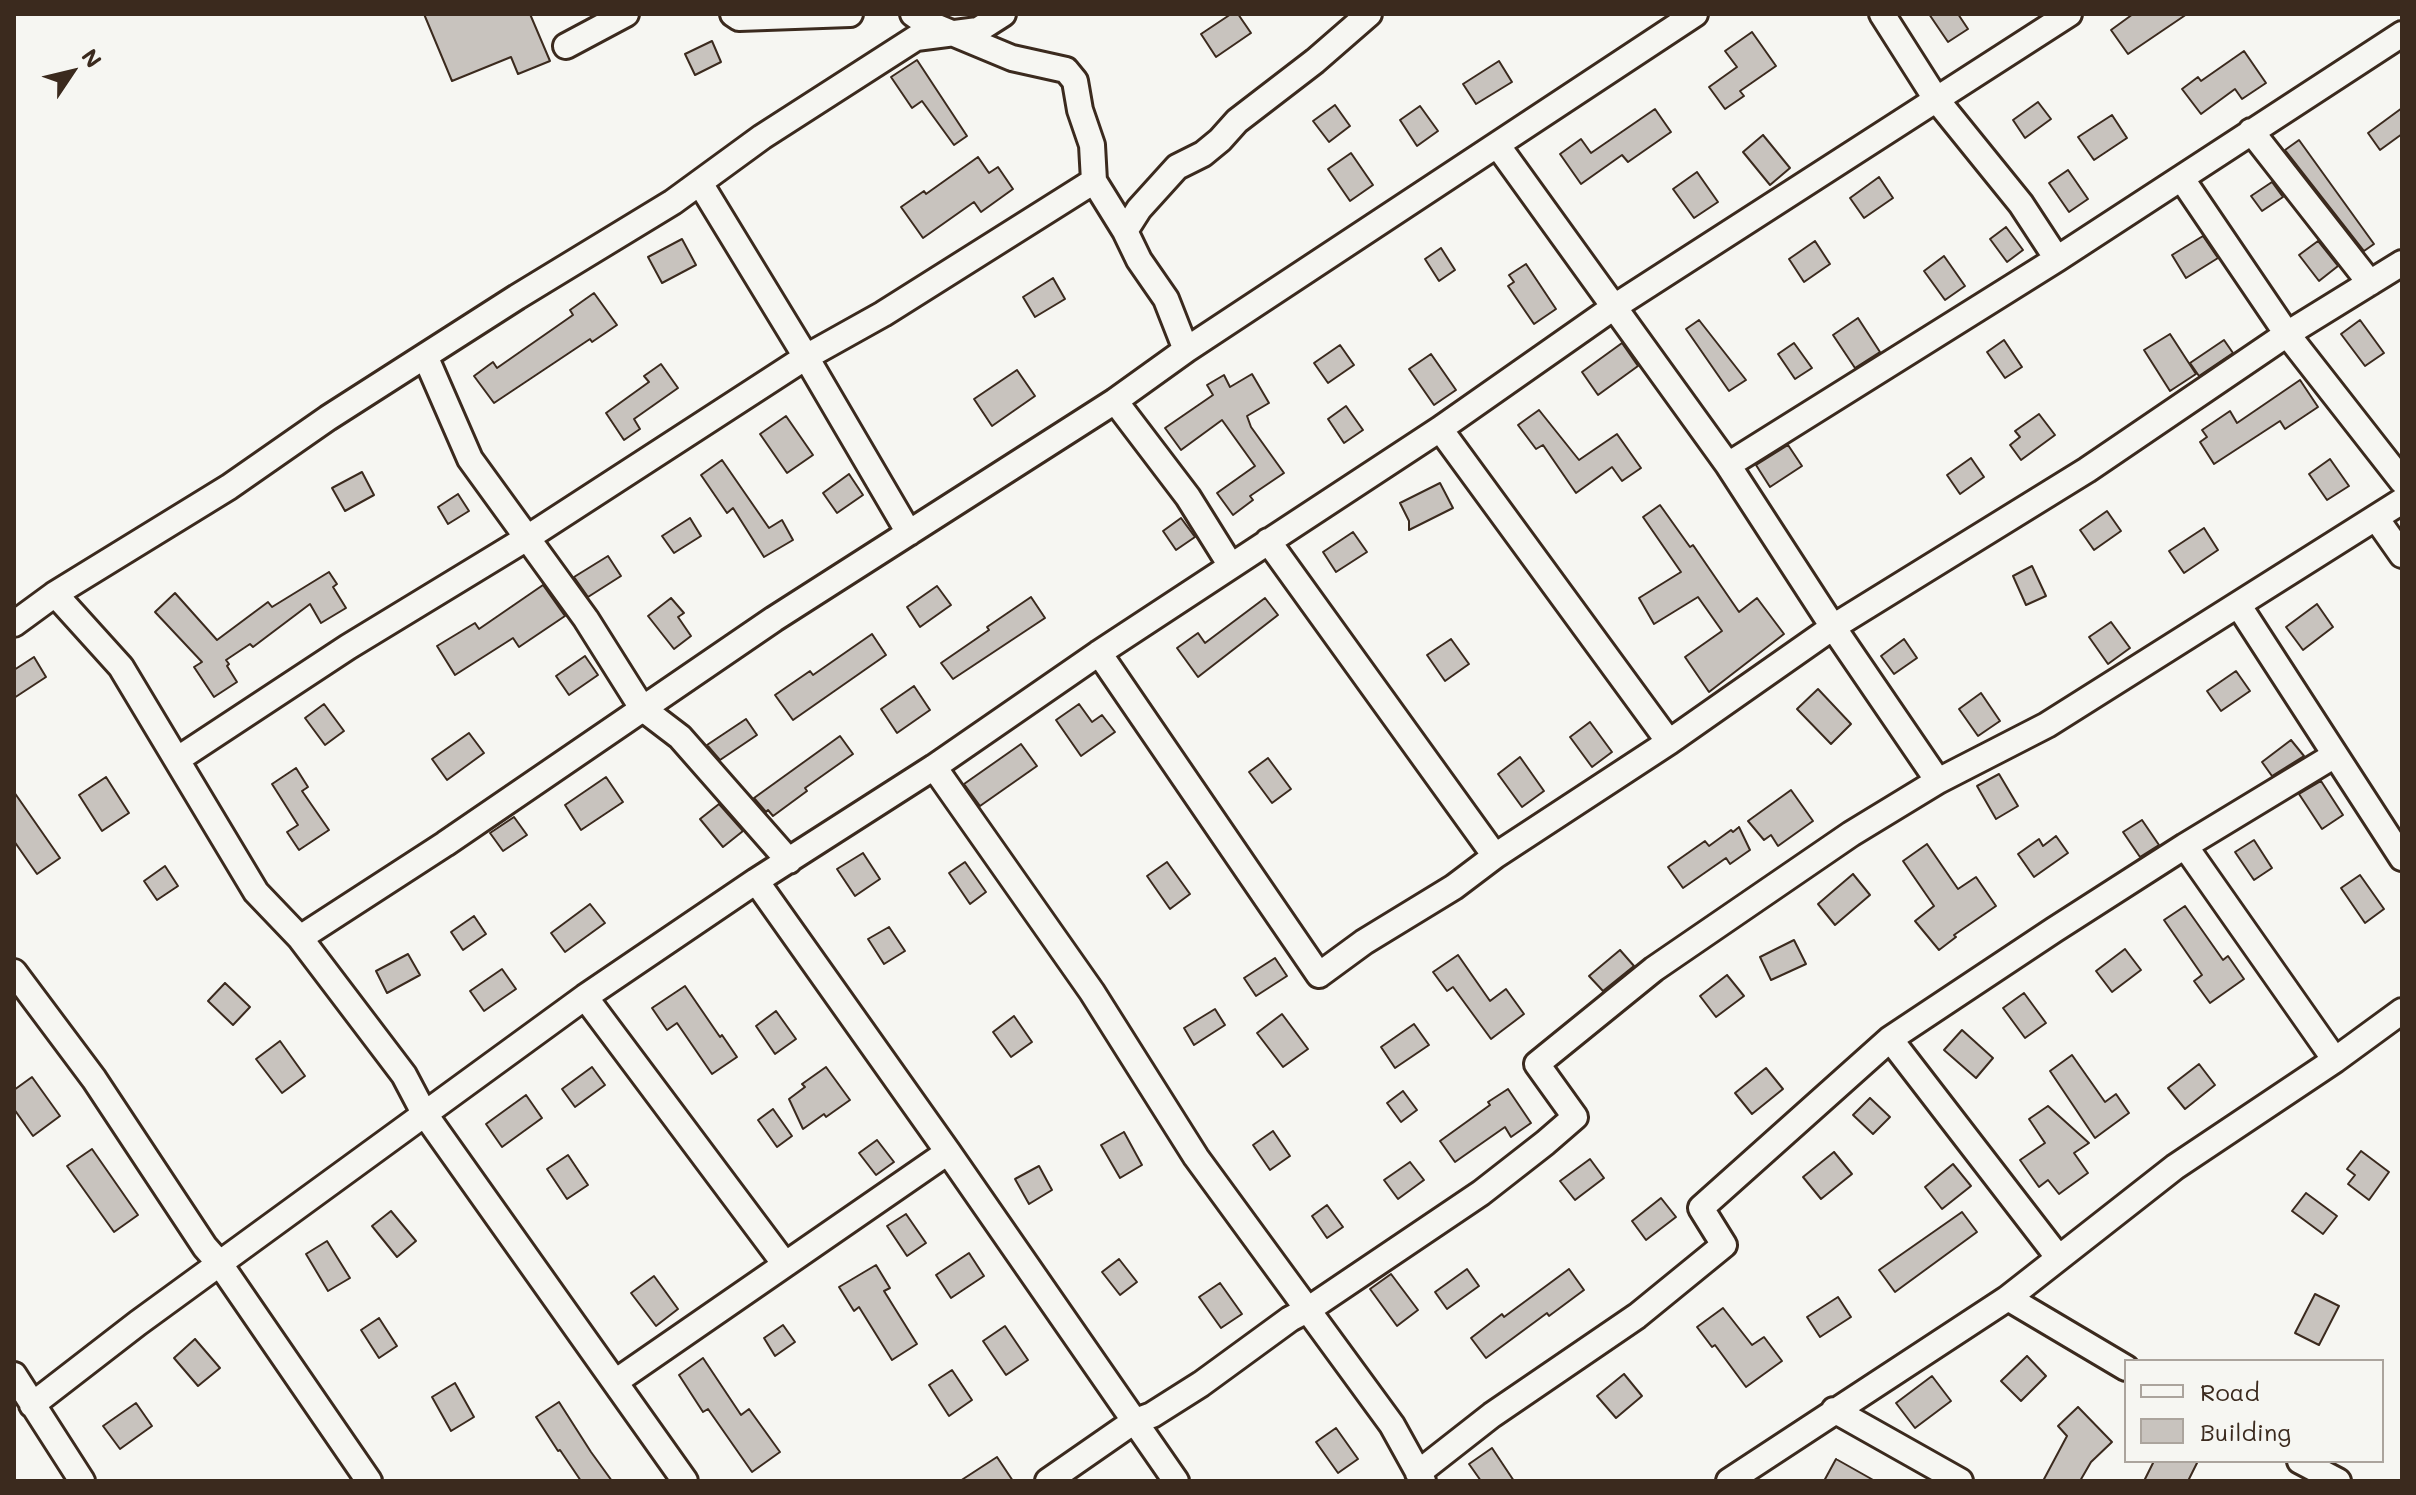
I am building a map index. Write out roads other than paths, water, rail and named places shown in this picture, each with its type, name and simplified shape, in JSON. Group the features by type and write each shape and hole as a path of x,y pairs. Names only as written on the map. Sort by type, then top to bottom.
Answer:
{"street":[{"path":"566,46 626,14"},
{"path":"733,14 739,18 850,14"},
{"path":"913,14 1012,58 1066,70 1075,81 1080,110 1092,145 1094,181 1139,260 1166,299 1186,350"},
{"path":"14,624 55,594 229,487 328,418 673,202 762,137 916,38 978,30 1003,14"},
{"path":"1125,231 1139,209 1177,167 1203,154 1237,121 1315,61 1369,14"},
{"path":"300,938 445,844 774,619 1115,401 1186,350 1695,14"},
{"path":"1882,14 1936,99 2021,204 2057,259"},
{"path":"32,1405 138,1323 585,997 1440,429 1614,307 2069,14"},
{"path":"1728,465 2057,259 2402,34"},
{"path":"2251,131 2370,283"},
{"path":"1498,146 1728,465 1938,781"},
{"path":"2182,179 2287,334 2402,481"},
{"path":"178,759 348,647 527,538 806,357 883,314 1094,181"},
{"path":"700,183 909,533"},
{"path":"1099,653 1319,975 1364,942 1454,887 1495,856 1669,742 1833,627 2087,470 2287,334 2402,263"},
{"path":"426,358 470,459 586,619 642,708 680,737 789,861"},
{"path":"1115,401 1188,497 1231,566"},
{"path":"1440,429 1669,742"},
{"path":"1048,1481 1133,1422 1152,1415 1201,1384 1290,1319 1481,1193 1545,1143 1575,1117 1537,1064 1654,969 1851,834 1938,781 2047,725 2402,501"},
{"path":"2376,518 2402,555"},
{"path":"1268,541 1495,856"},
{"path":"55,594 121,667 256,892 300,938 404,1075 424,1113 685,1481"},
{"path":"2239,606 2402,858"},
{"path":"934,767 1092,992 1196,1157 1392,1425 1421,1477 1492,1415 1637,1316 1724,1245 1701,1208 1890,1039 2185,846 2335,755"},
{"path":"2185,846 2335,1060"},
{"path":"756,881 1176,1481"},
{"path":"14,972 94,1079 205,1247 220,1264 369,1481"},
{"path":"585,997 784,1263"},
{"path":"1729,1481 2008,1298 2175,1167 2335,1060 2402,1011"},
{"path":"1890,1039 2058,1257"},
{"path":"615,1382 948,1152"},
{"path":"2008,1298 2124,1367"},
{"path":"14,1375 82,1481"},
{"path":"1834,1410 1960,1481"},
{"path":"2304,1463 2338,1481"}]}
